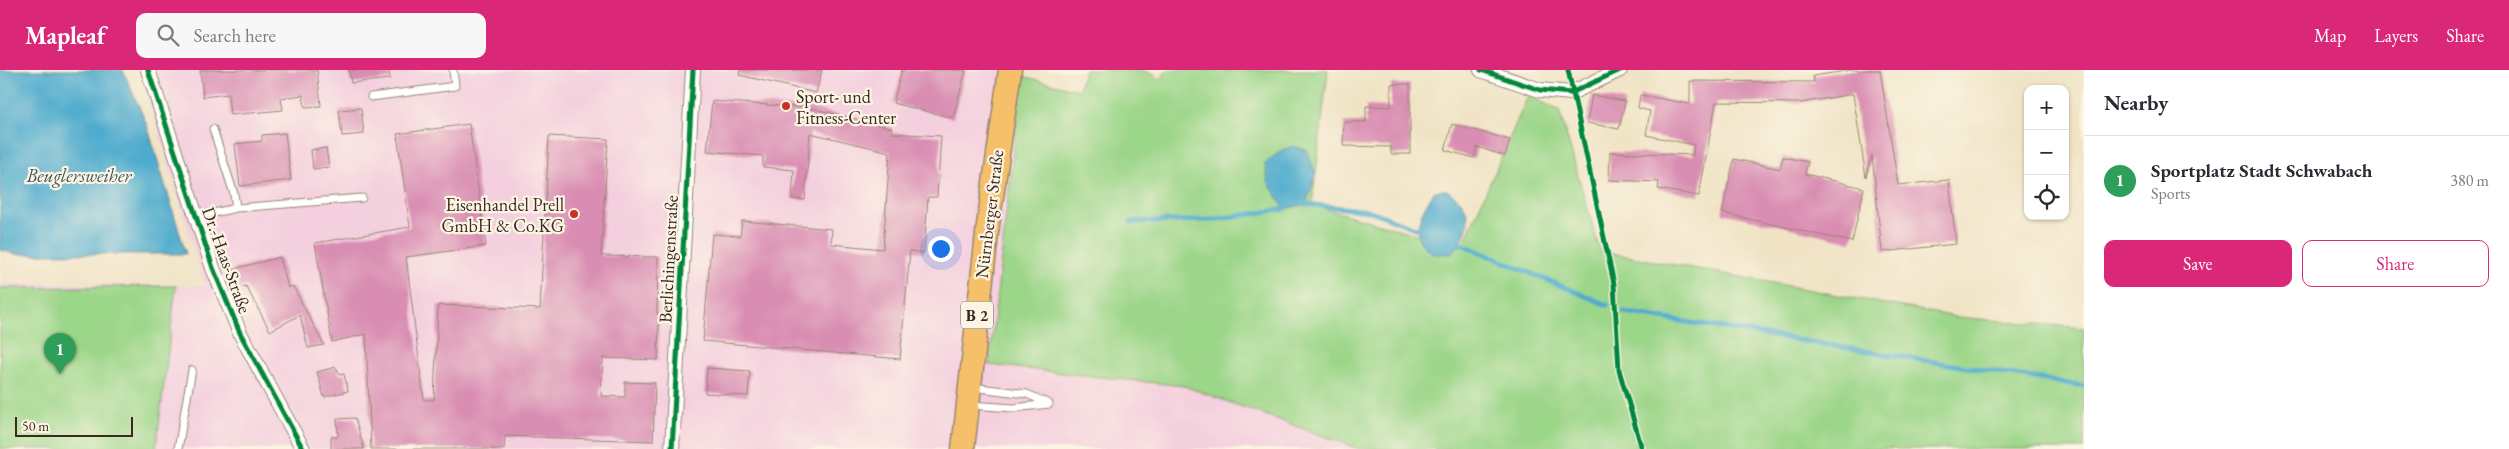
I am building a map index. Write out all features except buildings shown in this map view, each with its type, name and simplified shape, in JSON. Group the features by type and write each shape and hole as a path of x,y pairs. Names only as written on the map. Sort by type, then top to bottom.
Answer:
{"main road":[{"name":"Nürnberger Straße","path":"963,449 999,132 1010,70"}],"street":[{"name":"Dr.-Haas-Straße","path":"148,70 213,268 240,333 303,449"},
{"name":"Berlichingenstraße","path":"672,449 693,70"},
{"path":"1481,70 1540,90 1571,93 1620,70"}],"lane":[{"path":"371,97 455,86 453,70"},
{"path":"213,129 234,194 236,208"},
{"path":"196,217 236,208 362,198"},
{"path":"178,449 192,370"},
{"path":"1027,394 1049,404 1014,408 968,395 1027,394"}],"shaded area":[{"path":"140,70 1024,70 989,365 1184,386 1360,449 0,449 0,283 205,286"}],"green space":[{"path":"1085,70 1142,70 1162,79 1166,70 1328,70 1312,205 1462,247 1528,96 1559,110 1600,251 1956,317 2084,328 2084,449 1360,449 1184,386 989,365 1022,76 1078,90"},
{"path":"176,286 156,449 0,449 0,288"}],"water":[{"name":"Beuglersweiher","path":"0,70 123,70 147,125 186,254 16,254 0,250"},
{"path":"1293,146 1307,150 1316,175 1306,204 1285,209 1268,182 1265,164 1280,151"},
{"path":"1447,190 1461,201 1468,216 1468,223 1464,237 1451,254 1433,254 1421,243 1418,237 1419,223 1424,209 1435,191"}],"waterway":[{"path":"1306,204 1370,211 1418,229"},
{"path":"1131,222 1210,220 1285,209"},
{"path":"1461,244 1607,305"},
{"path":"1624,312 2084,386"}],"cycle path":[{"path":"148,70 213,268 240,333 303,449"},
{"path":"672,449 693,70"},
{"path":"1481,70 1540,90 1571,93 1620,70"},
{"path":"1568,70 1614,284 1619,370 1642,449"}],"place":[{"name":"Sport- und Fitness-Center","path":"786,106"},
{"name":"Eisenhandel Prell GmbH & Co.KG","path":"574,214"},
{"name":"Sportplatz Stadt Schwabach","path":"60,374"}]}
